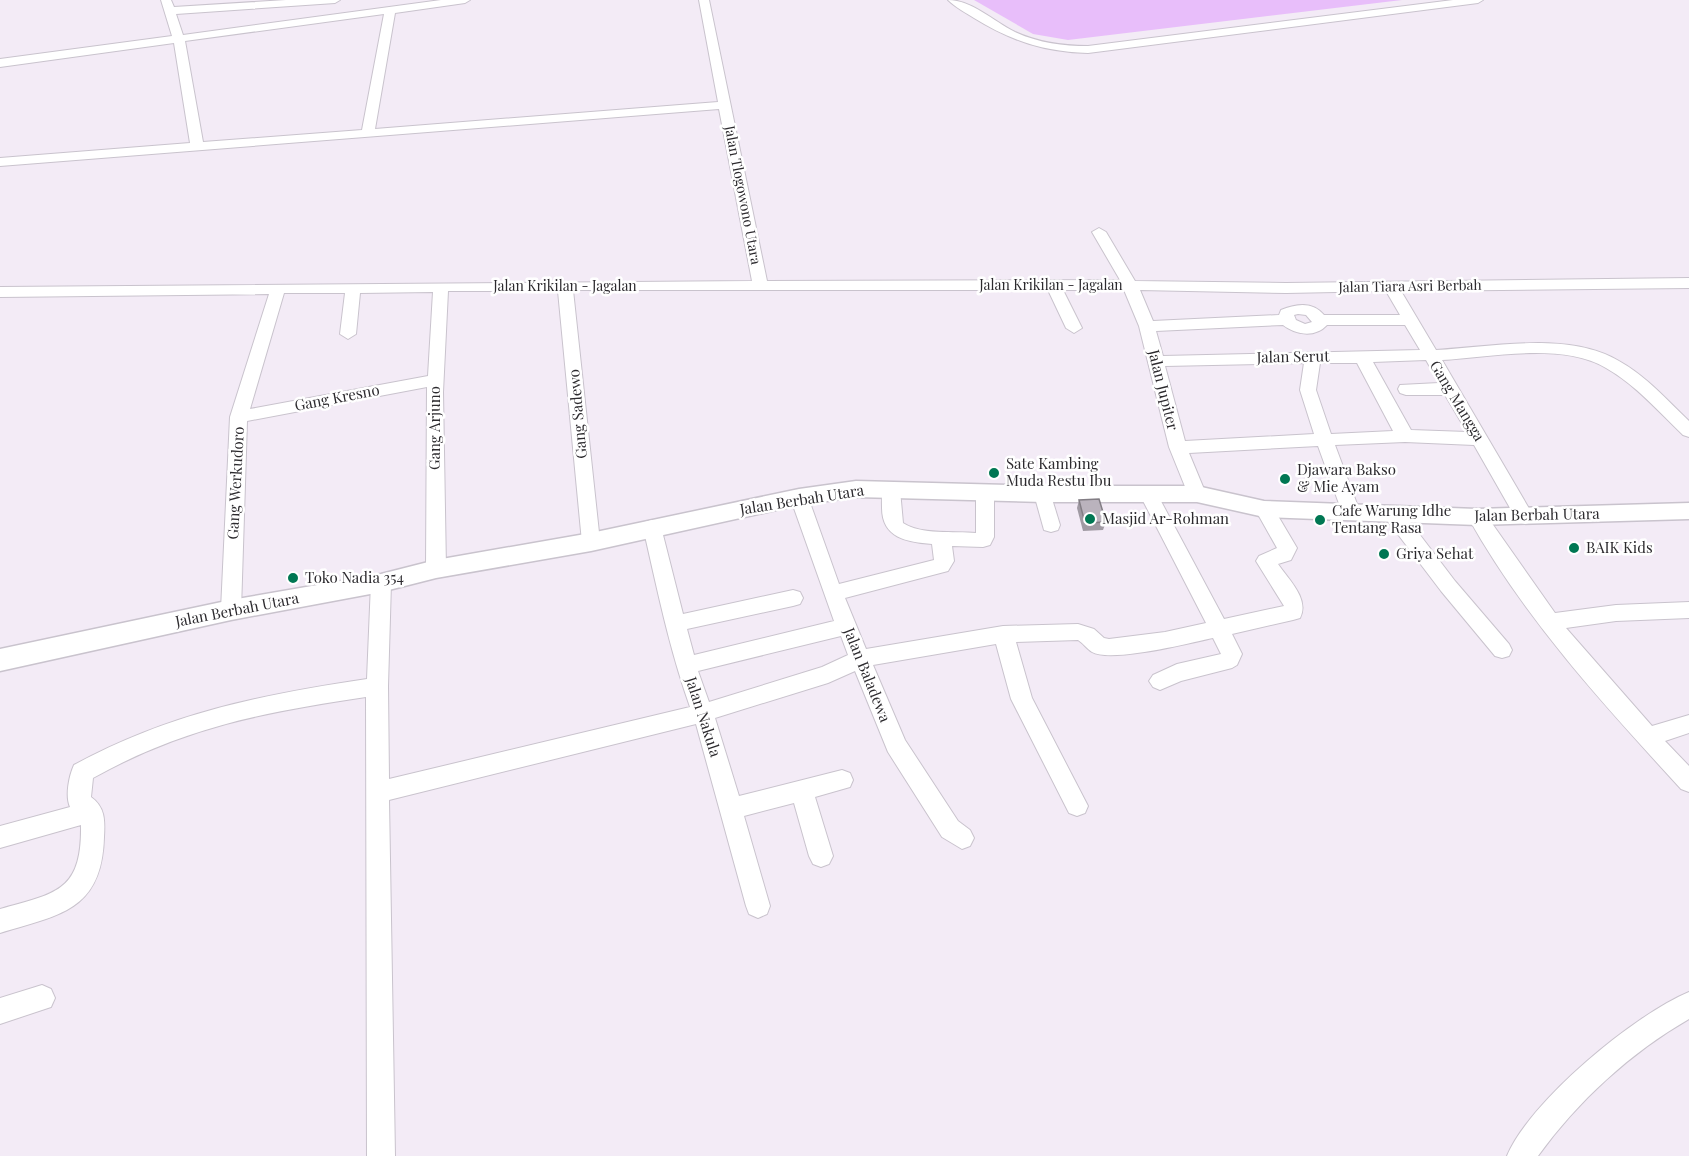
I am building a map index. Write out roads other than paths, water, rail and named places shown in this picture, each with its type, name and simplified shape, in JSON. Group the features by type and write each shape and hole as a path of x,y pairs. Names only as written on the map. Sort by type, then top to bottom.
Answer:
{"main road":[{"name":"Jalan Berbah Utara","path":"0,660 231,610 381,583 436,569 591,542 652,527 800,497 856,489 1043,494 1197,494 1264,509 1394,515 1525,517 1689,511"}],"street":[{"path":"197,147 179,40 167,6 335,0"},
{"path":"363,15 370,0"},
{"path":"0,63 390,12 412,4 465,0"},
{"name":"Jalan Tlogowono Utara","path":"704,0 760,285"},
{"path":"953,0 1028,43 1054,49 1081,51 1478,0"},
{"path":"967,0 1032,38 1055,44 1080,46 1431,0"},
{"path":"368,134 390,12"},
{"path":"0,162 726,105"},
{"name":"Jalan Jupiter","path":"1099,232 1131,285 1147,326 1178,447 1197,494"},
{"name":"Jalan Tiara Asri Berbah","path":"1131,285 1286,288 1390,285 1689,284"},
{"name":"Jalan Krikilan - Jagalan","path":"0,292 565,286 1131,285"},
{"name":"Gang Mangga","path":"1390,285 1525,517"},
{"name":"Gang Sadewo","path":"565,286 591,542"},
{"path":"1054,286 1074,328"},
{"name":"Gang Arjuno","path":"436,569 435,380 441,287"},
{"path":"348,334 352,288"},
{"path":"1286,288 1292,314"},
{"name":"Gang Werkudoro","path":"231,610 239,417 278,289"},
{"path":"1147,326 1311,312 1316,357 1308,390 1324,440 1352,512"},
{"path":"1313,324 1410,320"},
{"name":"Jalan Serut","path":"1157,361 1430,356 1557,349 1597,356 1628,375 1689,432"},
{"path":"1362,356 1405,436"},
{"name":"Gang Kresno","path":"239,417 435,380"},
{"path":"1406,389 1451,389"},
{"path":"1178,447 1405,436 1480,439"},
{"path":"891,490 893,523 897,528 904,532 941,538 978,541 984,539 985,493"},
{"path":"1043,494 1051,525"},
{"path":"1149,495 1216,628 1232,654 1230,659 1178,673 1160,681"},
{"name":"Jalan Baladewa","path":"800,497 833,593 862,658 896,745 950,829 962,838"},
{"path":"379,792 703,713 828,674 862,658 1004,634 1078,632 1104,647 1165,640 1293,612 1295,608 1267,563 1269,558 1284,555 1287,548 1264,509"},
{"path":"1394,515 1448,586 1502,650"},
{"path":"1477,517 1551,622 1647,737 1689,782"},
{"name":"Jalan Nakula","path":"652,527 686,666 703,713 758,906"},
{"path":"833,593 940,566 944,561 941,538"},
{"path":"381,583 377,686 381,1156"},
{"path":"675,624 793,598"},
{"path":"1551,622 1616,613 1689,610"},
{"path":"686,666 808,634 848,626"},
{"path":"1004,634 1022,699 1077,806"},
{"path":"0,921 57,903 71,894 80,883 90,859 93,829 92,811 79,801 82,772 102,760 200,719 243,708 377,686"},
{"path":"1647,737 1689,724"},
{"path":"730,809 842,780"},
{"path":"802,791 821,856"},
{"path":"0,837 92,811"},
{"path":"0,1011 42,998"},
{"path":"1521,1156 1544,1123 1590,1075 1669,1015 1689,1005"}],"place":[{"name":"Sate Kambing Muda Restu Ibu","path":"994,473"},
{"name":"Djawara Bakso & Mie Ayam","path":"1285,479"},
{"name":"Masjid Ar-Rohman","path":"1090,519"},
{"name":"Cafe Warung Idhe Tentang Rasa","path":"1320,520"},
{"name":"BAIK Kids","path":"1574,548"},
{"name":"Griya Sehat","path":"1384,554"},
{"name":"Toko Nadia 354","path":"293,578"}]}
